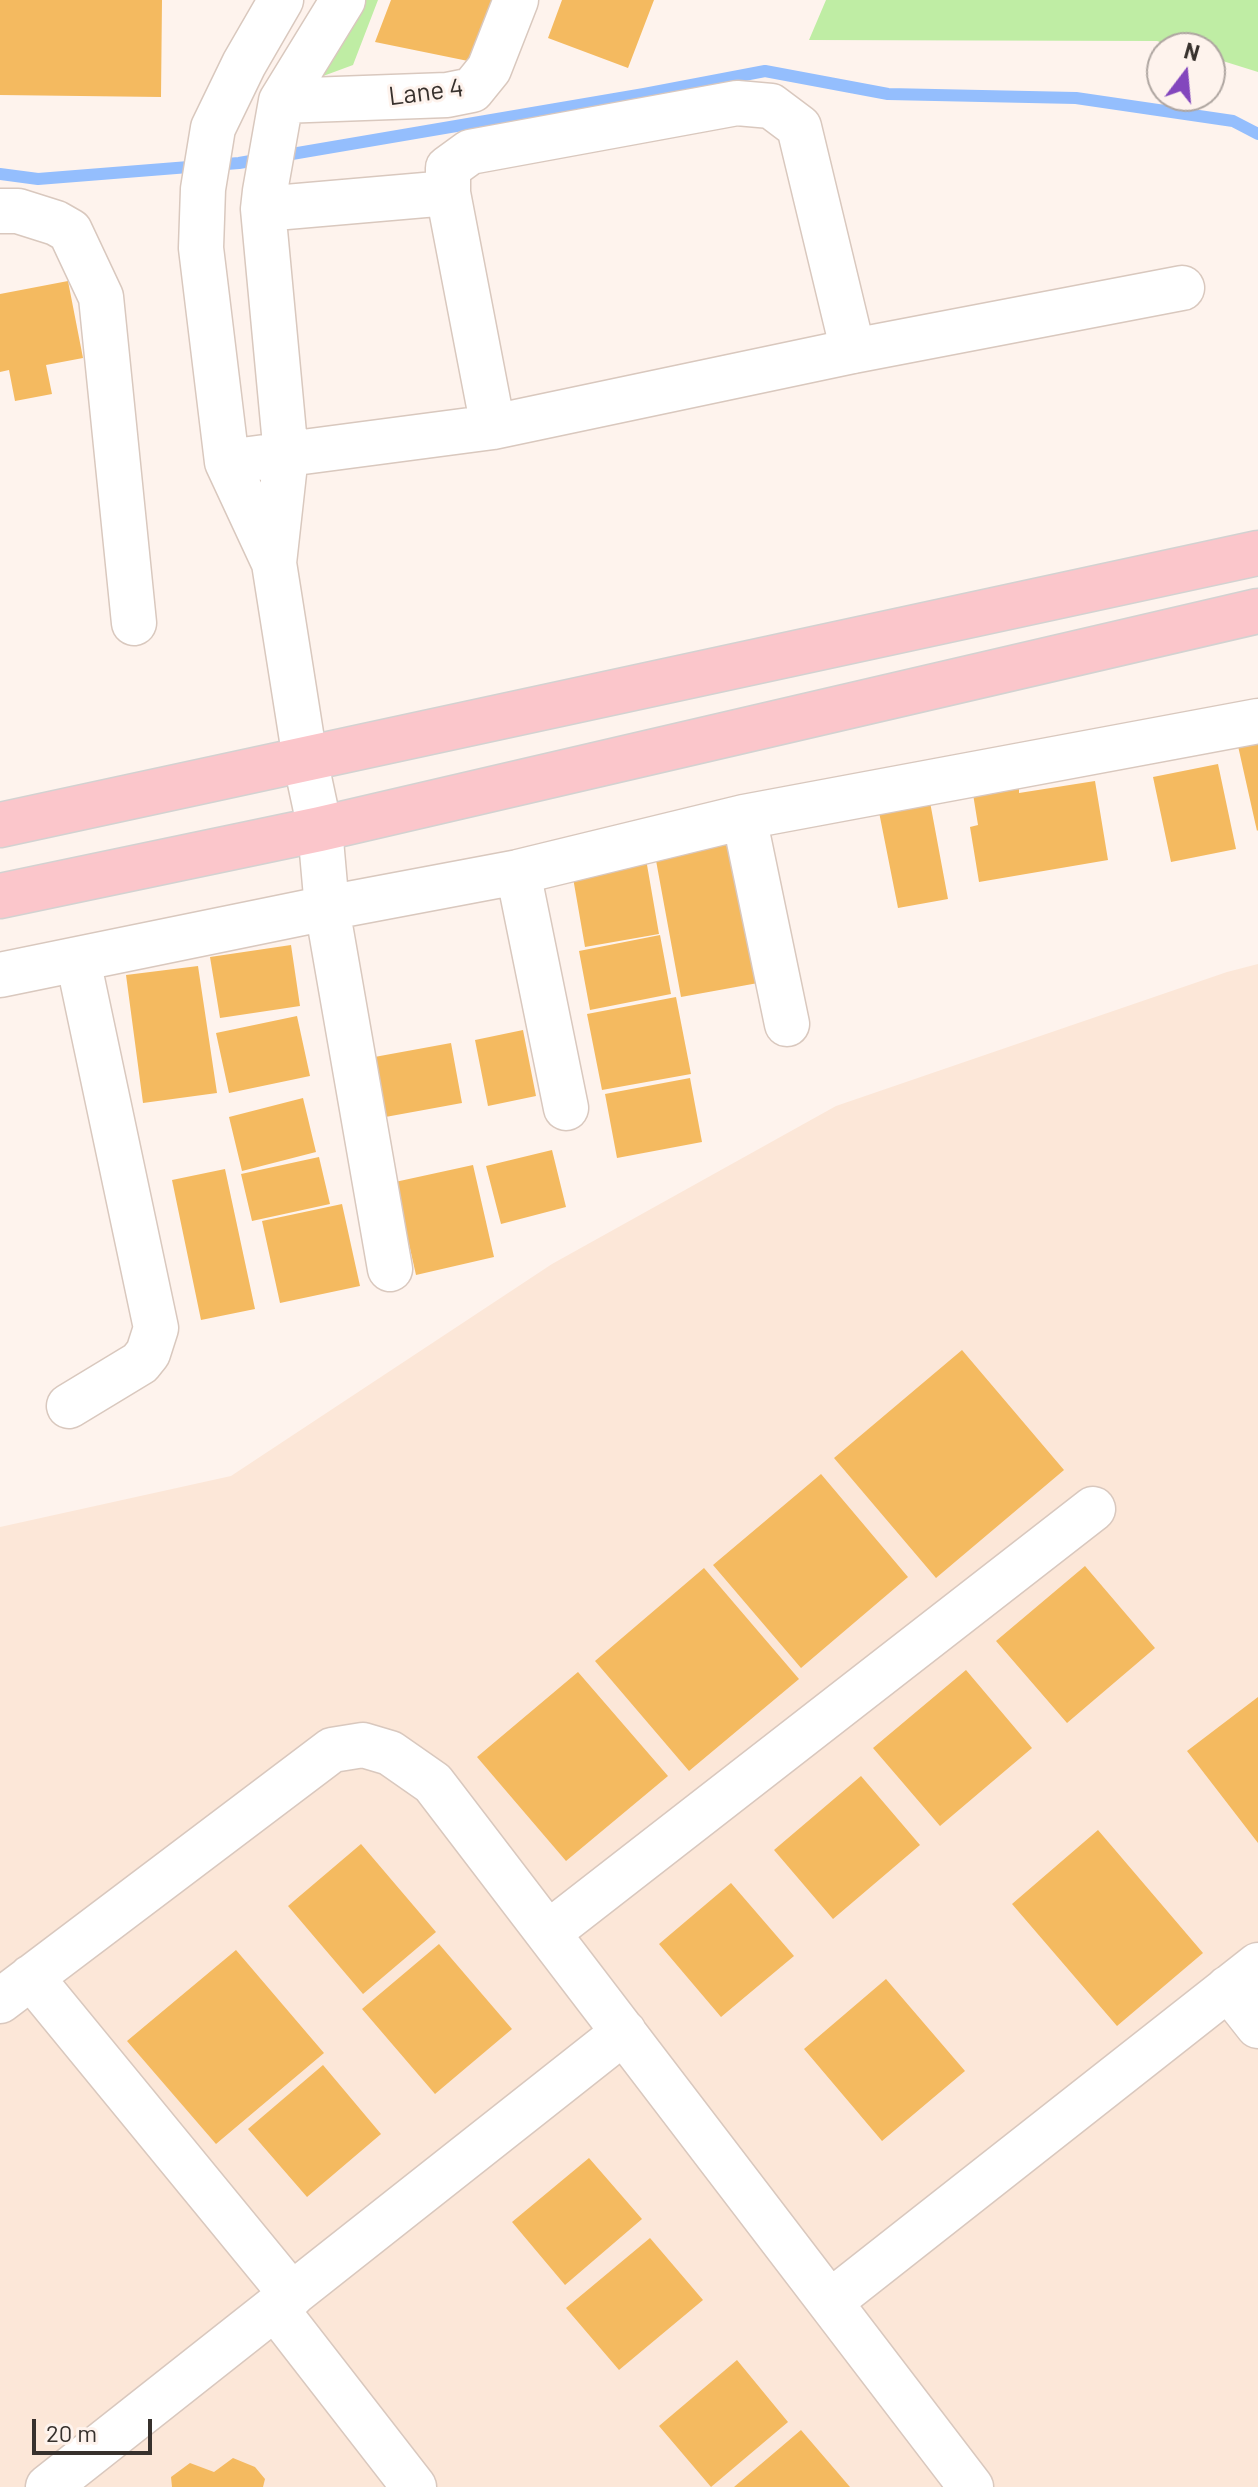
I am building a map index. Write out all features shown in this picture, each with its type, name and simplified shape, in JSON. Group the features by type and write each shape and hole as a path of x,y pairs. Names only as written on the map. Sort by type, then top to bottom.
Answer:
{"main road":[{"path":"0,825 1258,553"},
{"path":"0,896 320,829 1258,611"}],"street":[{"path":"274,563 227,462 201,248 203,189 213,128 244,64 281,0"},
{"path":"343,0 278,117 264,200 286,455 274,563 305,759 320,829 327,908 390,1269"},
{"name":"Lane 4","path":"278,117 472,90 489,69 516,0"},
{"path":"493,427 448,193 448,168 470,152 737,103 771,106 799,127 853,351"},
{"path":"264,200 448,193"},
{"path":"0,211 18,211 56,223 70,231 101,297 134,623"},
{"path":"227,462 493,427 853,351 1182,288"},
{"path":"0,975 518,872 744,817 1258,721"},
{"path":"744,817 787,1024"},
{"path":"518,872 566,1108"},
{"path":"69,1406 140,1363 148,1353 156,1328 78,960"},
{"path":"548,1933 1093,1509"},
{"path":"414,2487 284,2301 16,1989 332,1750 363,1745 390,1753 433,1783 971,2487"},
{"path":"830,2302 1243,1977 1258,2026"},
{"path":"48,2487 624,2032"}],"shaded area":[{"path":"1258,964 1258,2487 0,2487 0,1527 231,1476 552,1264 836,1106"}],"green space":[{"path":"338,0 378,0 353,65 307,82"},
{"path":"826,0 1258,0 1258,72 1226,62 1226,32 1146,32 1146,41 809,40"}],"building":[{"path":"0,0 162,0 161,97 0,95"},
{"path":"391,0 498,0 473,62 375,42"},
{"path":"562,0 654,0 628,68 548,38"},
{"path":"68,281 83,358 46,365 52,394 15,401 9,370 0,372 0,294"},
{"path":"1258,742 1258,830 1257,831 1238,746"},
{"path":"1218,764 1236,849 1171,862 1153,777"},
{"path":"1095,781 1108,860 979,882 970,827 978,825 973,794 1019,787 1019,793"},
{"path":"930,802 948,899 898,908 879,812"},
{"path":"732,841 758,983 681,997 655,855"},
{"path":"646,859 659,934 585,947 572,872"},
{"path":"660,935 671,994 590,1010 579,951"},
{"path":"291,945 300,1006 220,1018 210,957"},
{"path":"198,966 217,1093 143,1103 126,975"},
{"path":"676,997 691,1074 602,1090 587,1014"},
{"path":"297,1016 310,1076 229,1093 216,1033"},
{"path":"523,1030 536,1096 488,1106 475,1040"},
{"path":"451,1043 462,1103 369,1120 358,1060"},
{"path":"690,1078 702,1142 617,1158 605,1094"},
{"path":"303,1098 316,1152 242,1171 229,1117"},
{"path":"552,1150 566,1207 501,1224 486,1166"},
{"path":"319,1157 330,1204 252,1221 241,1174"},
{"path":"473,1165 494,1257 416,1275 395,1182"},
{"path":"225,1169 255,1309 201,1320 172,1180"},
{"path":"342,1204 360,1286 280,1303 262,1221"},
{"path":"962,1350 1064,1470 936,1578 834,1458"},
{"path":"821,1474 908,1577 801,1668 713,1565"},
{"path":"1085,1566 1155,1648 1067,1723 996,1641"},
{"path":"704,1568 799,1679 689,1771 595,1661"},
{"path":"966,1670 1032,1748 940,1826 873,1748"},
{"path":"578,1672 668,1776 566,1861 477,1757"},
{"path":"1258,1697 1258,1843 1187,1751"},
{"path":"861,1776 920,1845 833,1919 774,1850"},
{"path":"1098,1830 1203,1953 1117,2026 1012,1904"},
{"path":"361,1844 436,1932 363,1994 288,1906"},
{"path":"731,1883 794,1956 721,2017 659,1944"},
{"path":"439,1944 512,2029 435,2094 362,2009"},
{"path":"236,1950 324,2053 216,2144 127,2041"},
{"path":"886,1979 965,2071 882,2141 804,2049"},
{"path":"323,2065 381,2134 307,2197 248,2129"},
{"path":"589,2158 642,2219 565,2285 512,2222"},
{"path":"650,2238 703,2300 619,2370 566,2308"},
{"path":"737,2360 788,2422 711,2487 659,2426"},
{"path":"801,2430 850,2487 734,2487"},
{"path":"233,2458 255,2467 265,2479 263,2487 172,2487 171,2477 190,2463 214,2472"}],"waterway":[{"path":"0,174 38,179 239,163 765,71 888,94 1076,98 1233,121 1258,134"}]}
